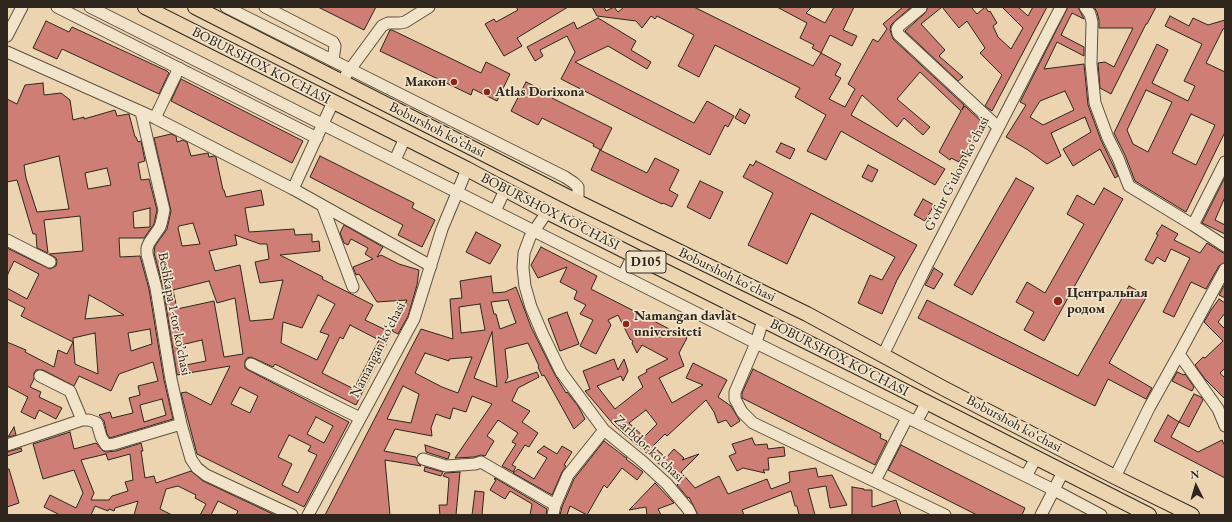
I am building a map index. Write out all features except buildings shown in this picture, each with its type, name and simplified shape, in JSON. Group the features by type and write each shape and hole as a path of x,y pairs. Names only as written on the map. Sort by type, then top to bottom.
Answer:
{"main road":[{"name":"BOBURSHOX KO'CHASI","path":"145,7 467,169 547,212 1148,515"},
{"name":"Boburshoh koʻchasi","path":"195,7 213,11 256,38 341,82 578,202 807,314 1115,477 1192,515"},
{"path":"872,375 883,355"}],"street":[{"path":"7,36 22,7"},
{"path":"57,7 317,138"},
{"path":"90,7 756,343 1054,490 1101,515"},
{"path":"226,7 565,177 574,183 578,188 578,202"},
{"path":"341,82 382,26 388,23 405,22 429,7"},
{"name":"Gʻofur Gʻulom koʻchasi","path":"883,355 924,271 1061,7"},
{"path":"1085,7 1090,14 1092,22 1091,64 1095,103 1108,138 1129,186 1225,246"},
{"path":"256,38 268,8 333,42 335,46 333,61"},
{"path":"921,8 899,26 897,29 898,34 998,128"},
{"path":"7,52 155,118 293,189 431,266"},
{"path":"155,118 179,68"},
{"path":"293,189 333,102"},
{"name":"Beshkapa 1-tor koʼchasi","path":"141,112 164,210 160,227 149,243 147,254 156,288 171,380 190,459 197,468 206,475 292,515"},
{"path":"395,160 405,138"},
{"path":"1192,225 1225,162"},
{"name":"Namangan koʻchasi","path":"308,515 414,318 442,229 467,169"},
{"path":"495,211 505,190"},
{"path":"323,207 353,287"},
{"name":"Zarbdor koʻchasi","path":"547,212 530,237 524,253 523,268 525,286 531,307 561,372 604,430 667,484 688,509 691,515"},
{"path":"7,240 50,262"},
{"path":"623,276 633,255"},
{"path":"1115,477 1149,408 1225,268"},
{"path":"763,320 756,343 735,392 735,399 742,412 754,423 945,515"},
{"path":"1179,354 1221,409 1225,426"},
{"path":"251,364 360,418"},
{"path":"40,376 70,391 74,397 82,420"},
{"path":"875,481 912,420 926,402"},
{"path":"7,445 82,420 90,420 98,423 101,437 106,445 181,424"},
{"path":"423,459 446,466 475,464 481,462 554,510 568,475 604,430"},
{"path":"1026,476 1036,458"},
{"path":"1041,515 1064,472"}],"place":[{"name":"Макон","path":"454,82"},
{"name":"Atlas Dorixona","path":"487,92"},
{"name":"Центральная родом","path":"1058,301"},
{"name":"Namangan davlat universiteti","path":"626,324"}]}
